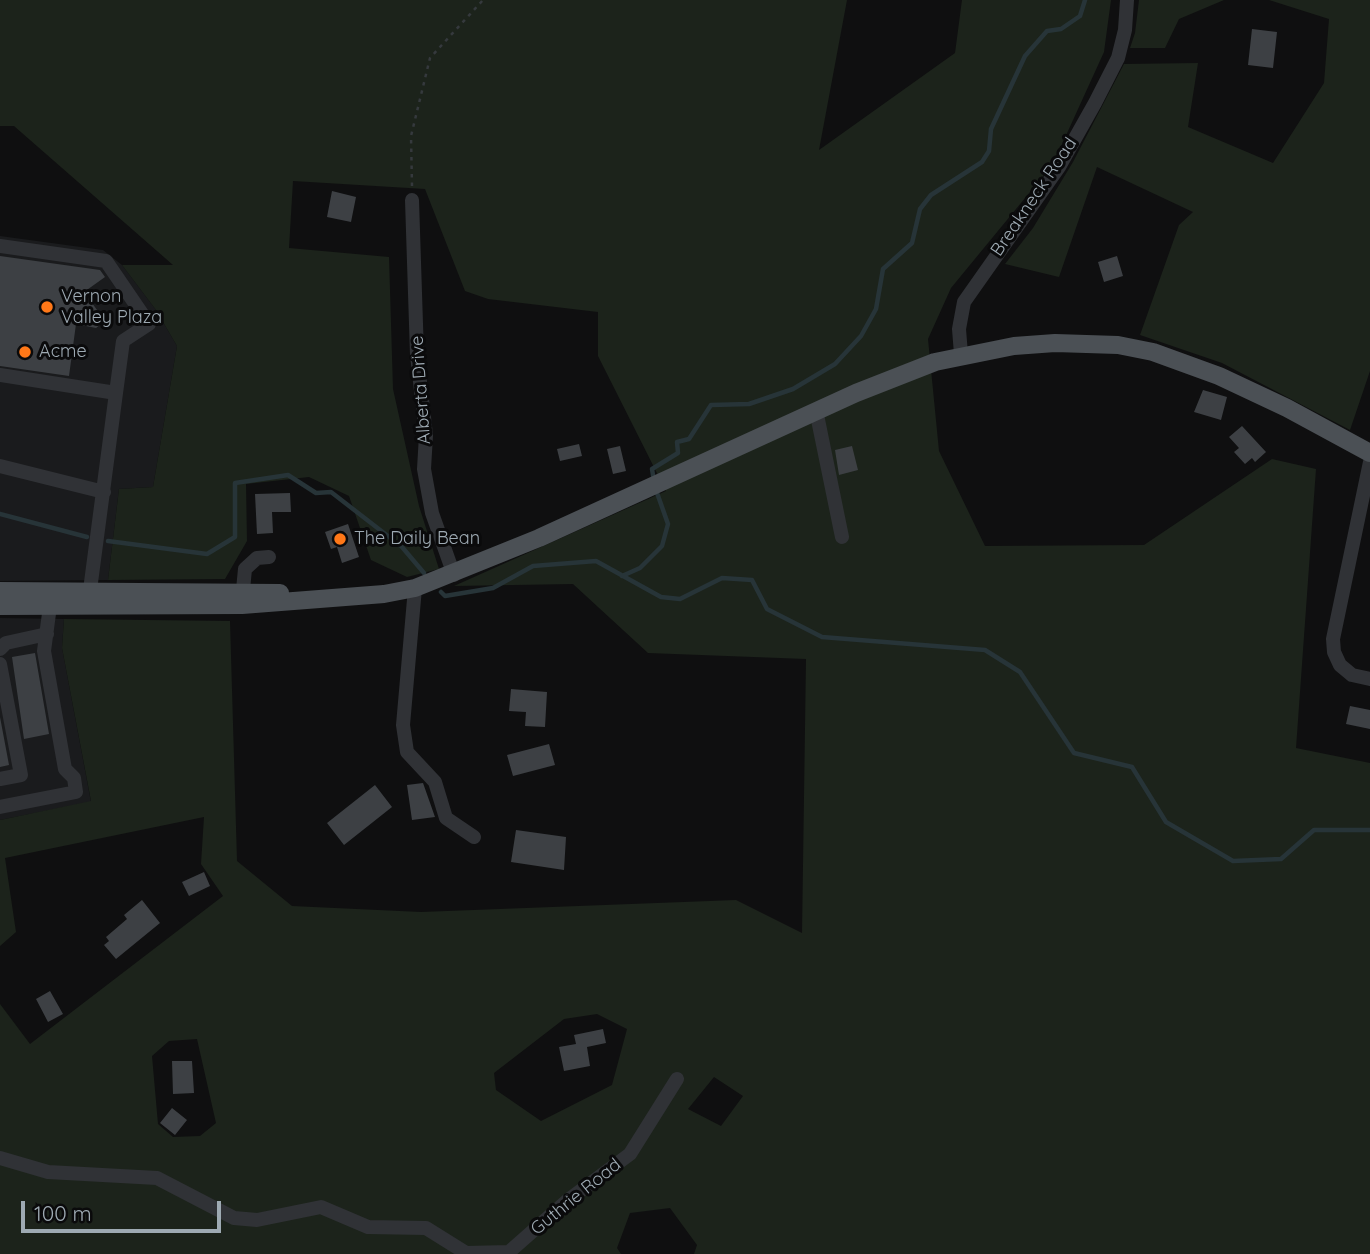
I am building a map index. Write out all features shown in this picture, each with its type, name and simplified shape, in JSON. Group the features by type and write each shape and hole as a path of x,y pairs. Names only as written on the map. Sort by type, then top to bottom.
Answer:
{"main road":[{"path":"0,606 347,597 415,588 454,575 816,410 934,362 961,354 1055,343 1118,345 1153,352 1231,381 1370,453"},
{"path":"0,591 90,590 242,598"}],"street":[{"name":"Breakneck Road","path":"961,354 959,329 964,302 1059,167 1095,103 1118,58 1125,30 1127,0"},
{"name":"Alberta Drive","path":"412,200 417,355 426,435 424,469 438,535 454,575"},
{"path":"0,246 106,261 149,324 123,341 90,590"},
{"path":"0,375 116,393"},
{"path":"816,410 842,537"},
{"path":"1370,462 1333,639 1334,652 1340,665 1352,675 1370,679"},
{"path":"0,466 104,492"},
{"path":"242,598 245,569 257,558 269,557"},
{"path":"415,588 403,725 407,752 435,782 446,818 474,837"},
{"path":"0,807 76,792 74,778 65,769 44,651 50,606"},
{"path":"0,649 6,643 47,634"},
{"path":"0,664 21,775 0,779"},
{"name":"Guthrie Road","path":"0,1158 48,1172 157,1178 234,1218 257,1220 321,1207 368,1227 426,1228 466,1253 509,1252 568,1200 630,1154 677,1079"}],"path":[{"path":"412,200 411,136 430,58 483,0"}],"shaded area":[{"path":"0,0 847,0 819,150 955,53 962,0 1111,0 1104,52 1053,164 951,288 928,339 939,451 985,546 1144,545 1272,459 1316,469 1296,748 1370,763 1370,1254 694,1254 697,1245 670,1208 630,1213 617,1248 621,1254 0,1254 0,1004 30,1044 223,896 201,864 204,817 5,858 16,932 0,946 0,820 91,801 62,648 64,619 230,621 237,861 292,906 421,912 736,900 802,933 806,659 648,653 573,584 454,586 666,491 598,356 598,312 488,299 465,291 425,189 293,181 289,248 389,257 393,389 419,506 439,569 407,577 371,560 349,496 309,477 246,484 247,541 225,579 108,580 119,489 153,487 177,346 156,310 122,265 173,265 14,126 0,126","holes":["597,1014 627,1029 612,1085 541,1121 496,1090 494,1073 564,1019","197,1039 216,1123 200,1136 173,1137 158,1124 152,1056 169,1041","714,1077 743,1096 721,1126 688,1109"]},
{"path":"1139,0 1224,0 1179,19 1165,48 1130,48 1135,33"},
{"path":"1269,0 1370,0 1370,371 1350,430 1222,363 1140,335 1179,225 1193,212 1097,167 1059,277 1005,264 1033,228 1073,162 1124,64 1198,63 1188,127 1273,163 1324,83 1329,19"},
{"path":"0,236 103,250 122,265 156,310 177,346 153,487 119,489 108,580 0,581"},
{"path":"0,618 64,619 62,648 91,802 0,820"}],"building":[{"path":"1252,29 1277,32 1273,68 1248,65"},
{"path":"332,191 356,197 351,222 327,217"},
{"name":"Vernon Valley Plaza","path":"0,256 100,270 105,277 84,292 105,321 96,328 76,324 69,376 0,366"},
{"path":"1117,256 1123,276 1104,282 1098,262"},
{"path":"1203,390 1227,397 1221,420 1194,412"},
{"path":"1242,426 1266,452 1255,462 1252,458 1245,464 1234,452 1239,448 1229,437"},
{"path":"579,444 582,456 560,461 557,449"},
{"path":"620,446 626,471 613,474 607,449"},
{"path":"852,446 858,470 839,475 835,450"},
{"path":"290,493 291,512 272,512 273,533 257,534 255,494"},
{"name":"The Daily Bean","path":"348,524 359,557 342,563 337,547 331,549 325,532"},
{"path":"35,653 49,734 24,739 12,657"},
{"path":"511,689 547,692 545,727 525,726 526,712 509,711"},
{"path":"1350,706 1370,710 1370,729 1346,724"},
{"path":"0,717 9,765 0,767"},
{"path":"549,744 555,765 513,776 507,755"},
{"path":"423,783 435,817 412,820 407,785"},
{"path":"375,785 392,807 344,845 327,823"},
{"path":"516,830 566,837 564,870 511,862"},
{"path":"204,872 210,886 189,896 182,882"},
{"path":"142,900 160,923 116,959 104,945 109,941 106,937 127,919 124,915"},
{"path":"50,991 63,1014 48,1022 36,999"},
{"path":"603,1029 606,1043 587,1047 590,1066 564,1071 559,1047 576,1044 574,1035"},
{"path":"172,1061 192,1061 194,1093 173,1094"},
{"path":"172,1108 187,1120 175,1135 160,1123"}],"waterway":[{"path":"654,481 652,469 678,453 677,442 689,439 711,405 749,404 793,389 835,364 861,336 876,309 883,269 912,243 920,209 931,195 982,162 989,151 991,129 1025,56 1047,31 1061,29 1080,16 1085,0"},
{"path":"108,541 207,554 235,537 235,483 288,475 316,493 331,492 402,547 424,573"},
{"path":"622,576 640,568 662,546 668,524 656,490"},
{"path":"0,514 87,537"},
{"path":"441,592 445,596 493,588 533,566 596,561 661,597 680,599 722,578 752,580 767,609 822,637 985,650 1020,672 1074,753 1132,767 1166,822 1233,861 1281,859 1314,830 1370,830"}],"place":[{"name":"Vernon Valley Plaza","path":"47,307"},
{"name":"Acme","path":"25,352"},
{"name":"The Daily Bean","path":"340,539"}]}
